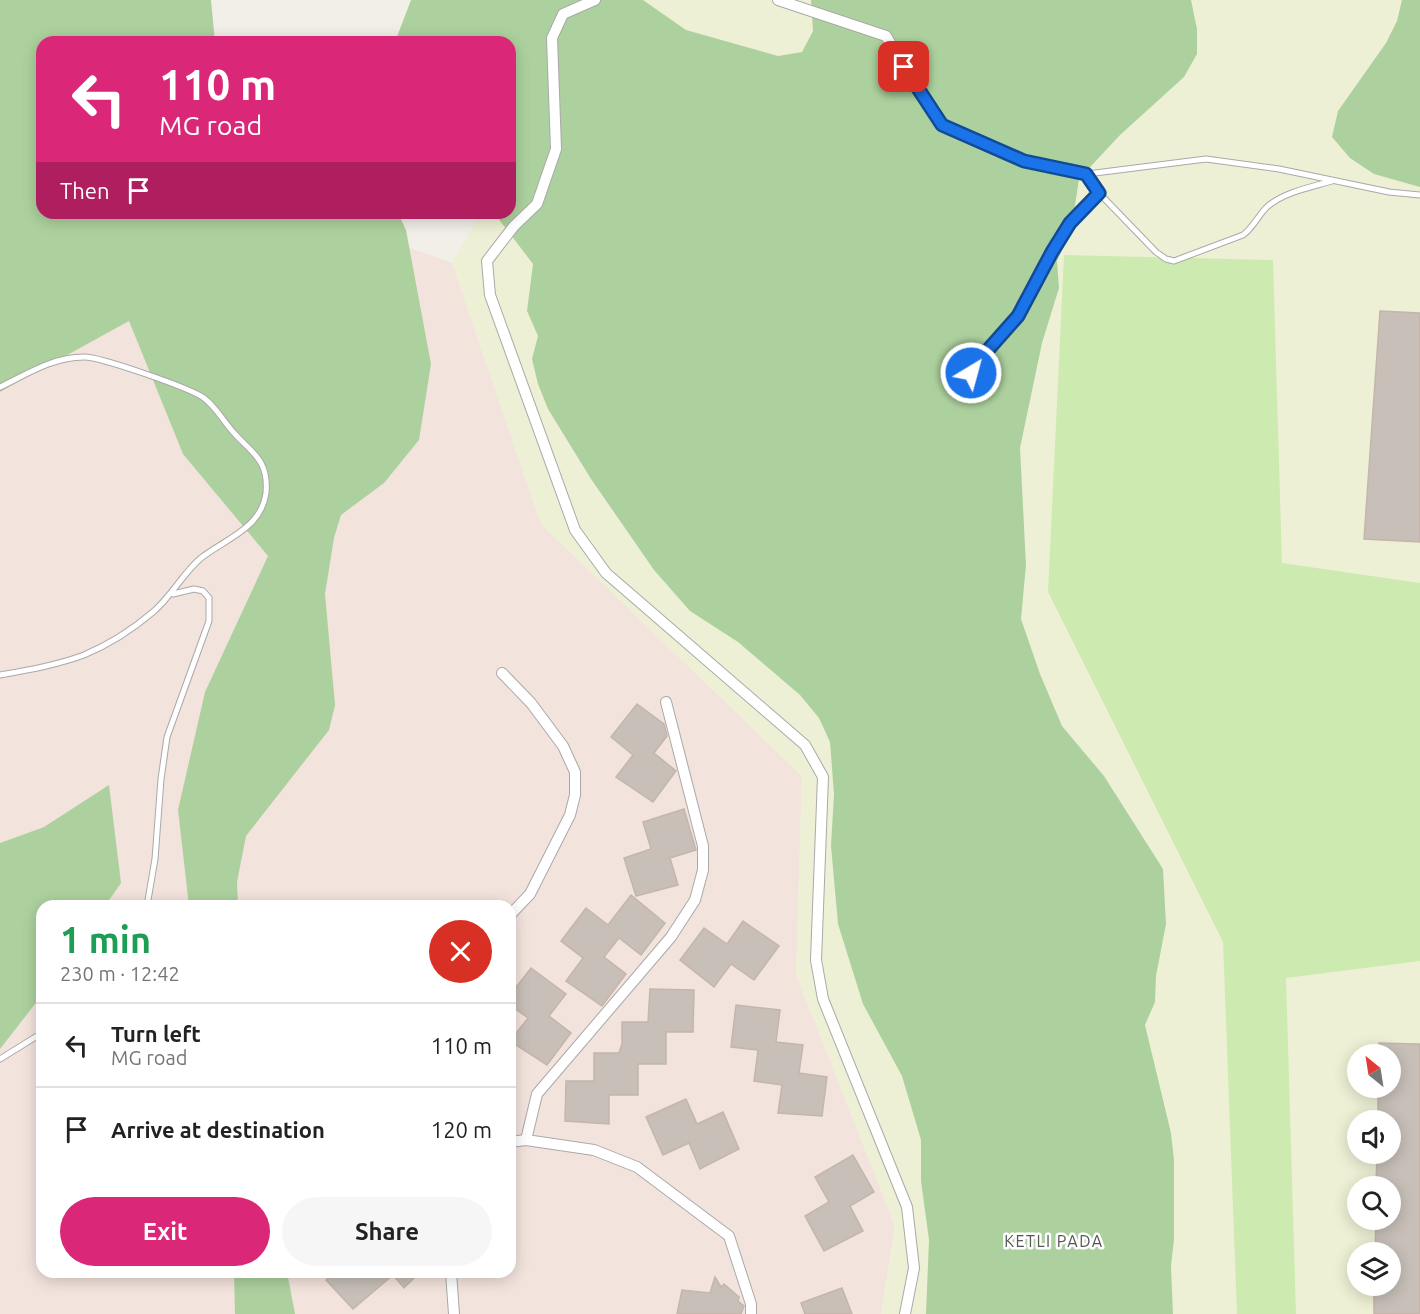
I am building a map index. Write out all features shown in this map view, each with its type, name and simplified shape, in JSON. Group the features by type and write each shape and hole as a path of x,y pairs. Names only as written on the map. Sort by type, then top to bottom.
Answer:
{"street":[{"path":"595,0 563,14 552,38 555,149 537,204 514,226 487,261 490,295 575,530 606,573 805,745 823,777 816,960 823,999 907,1207 914,1268 905,1314"},
{"path":"778,0 886,36 942,125 1024,161 1086,174 1099,193 1070,223 1018,316 979,360 962,387"},
{"path":"501,673 531,703 544,720 563,746 575,772 570,815 530,894 516,909"},
{"path":"526,1140 537,1094 671,936 695,900 703,870 703,846 666,702"},
{"path":"516,1141 526,1140 594,1150 637,1167 729,1236 751,1304 751,1314"},
{"path":"451,1278 454,1314"}],"lane":[{"path":"1086,174 1206,159 1279,169 1389,192 1420,195"},
{"path":"1099,193 1156,252 1174,261 1243,235 1251,230 1267,207 1278,200 1333,180"},
{"path":"0,387 44,364 85,357 185,388 205,398 233,432 256,453 265,472 266,493 260,512 246,529 200,559 153,612 122,634 84,655 0,675"},
{"path":"148,900 155,859 167,736 209,621 210,606 203,591 194,589 171,594"},
{"path":"0,1059 36,1037"}],"shaded area":[{"path":"297,219 330,219 452,263 541,524 802,776 796,974 895,1226 881,1314 0,1314 0,331"}],"green space":[{"path":"0,0 211,0 214,36 36,36 36,219 401,219 406,230 431,364 419,440 384,483 341,515 334,538 325,594 335,705 329,730 246,836 237,882 238,900 188,900 178,810 205,692 268,556 183,454 129,321 0,392"},
{"path":"411,0 643,0 686,30 778,56 802,52 813,31 811,0 1191,0 1197,29 1197,54 1184,77 1120,135 1079,179 1071,232 1057,261 1059,288 1042,343 1020,448 1026,565 1021,619 1040,674 1062,726 1104,776 1163,869 1166,924 1156,976 1155,1002 1145,1025 1171,1133 1174,1160 1174,1239 1171,1266 1173,1314 926,1314 929,1240 921,1181 921,1140 902,1076 863,1004 838,924 831,846 834,794 830,742 819,718 800,695 738,642 690,611 654,570 591,479 548,409 538,384 532,359 538,336 527,311 533,264 499,219 516,219 516,36 397,36"},
{"path":"448,0 1420,0 1420,1314 881,1314 895,1226 796,974 802,776 541,524 452,263 478,219 516,219 516,36 501,36"},
{"path":"1402,0 1420,0 1420,187 1374,174 1350,158 1332,137 1338,111 1386,43 1397,21"},
{"path":"1064,255 1273,260 1282,563 1420,583 1420,961 1286,978 1296,1314 1237,1314 1223,942 1048,592"},
{"path":"109,785 121,883 109,900 36,900 36,1003 0,1049 0,843 44,827"},
{"path":"234,1278 288,1278 295,1314 235,1314"}],"building":[{"path":"1380,311 1420,313 1420,542 1364,539"},
{"path":"637,704 664,724 667,736 654,753 676,771 653,802 616,777 633,755 611,737"},
{"path":"684,809 696,850 670,858 678,885 636,896 624,858 651,849 643,822"},
{"path":"631,895 665,923 641,955 619,938 604,957 626,974 602,1006 566,981 583,958 561,941 586,908 608,925"},
{"path":"743,921 779,946 754,980 731,964 714,987 680,960 704,928 727,944"},
{"path":"531,968 566,994 549,1016 571,1033 547,1065 516,1045 516,1033 528,1018 516,1009 516,987"},
{"path":"650,989 694,990 693,1032 666,1032 666,1064 638,1064 638,1095 609,1095 609,1124 565,1121 566,1081 594,1081 594,1053 619,1053 622,1044 622,1022 648,1022"},
{"path":"736,1005 780,1010 776,1042 803,1045 799,1073 827,1077 822,1116 778,1113 782,1085 754,1081 758,1050 731,1047"},
{"path":"1379,1043 1420,1044 1420,1314 1374,1314 1374,1296 1401,1296 1401,1242 1375,1242 1376,1230 1401,1230 1401,1176 1376,1176 1377,1164 1401,1164 1401,1110 1378,1110 1378,1098 1401,1098 1401,1044"},
{"path":"686,1099 697,1124 723,1112 739,1149 700,1169 689,1143 663,1155 646,1117"},
{"path":"853,1155 874,1192 850,1206 863,1231 824,1251 805,1216 829,1202 815,1177"},
{"path":"715,1277 721,1287 724,1284 739,1297 738,1301 744,1306 741,1314 677,1314 682,1290 710,1293"},
{"path":"328,1278 389,1278 353,1309 326,1280"},
{"path":"396,1278 414,1278 404,1288"},
{"path":"842,1288 852,1314 805,1314 801,1303"}],"district":[{"name":"KETLI PADA","path":"1054,1241"}],"route":[{"path":"904,67 942,125 1024,161 1086,174 1099,193 1070,223 1018,316 979,360 971,373"}]}
